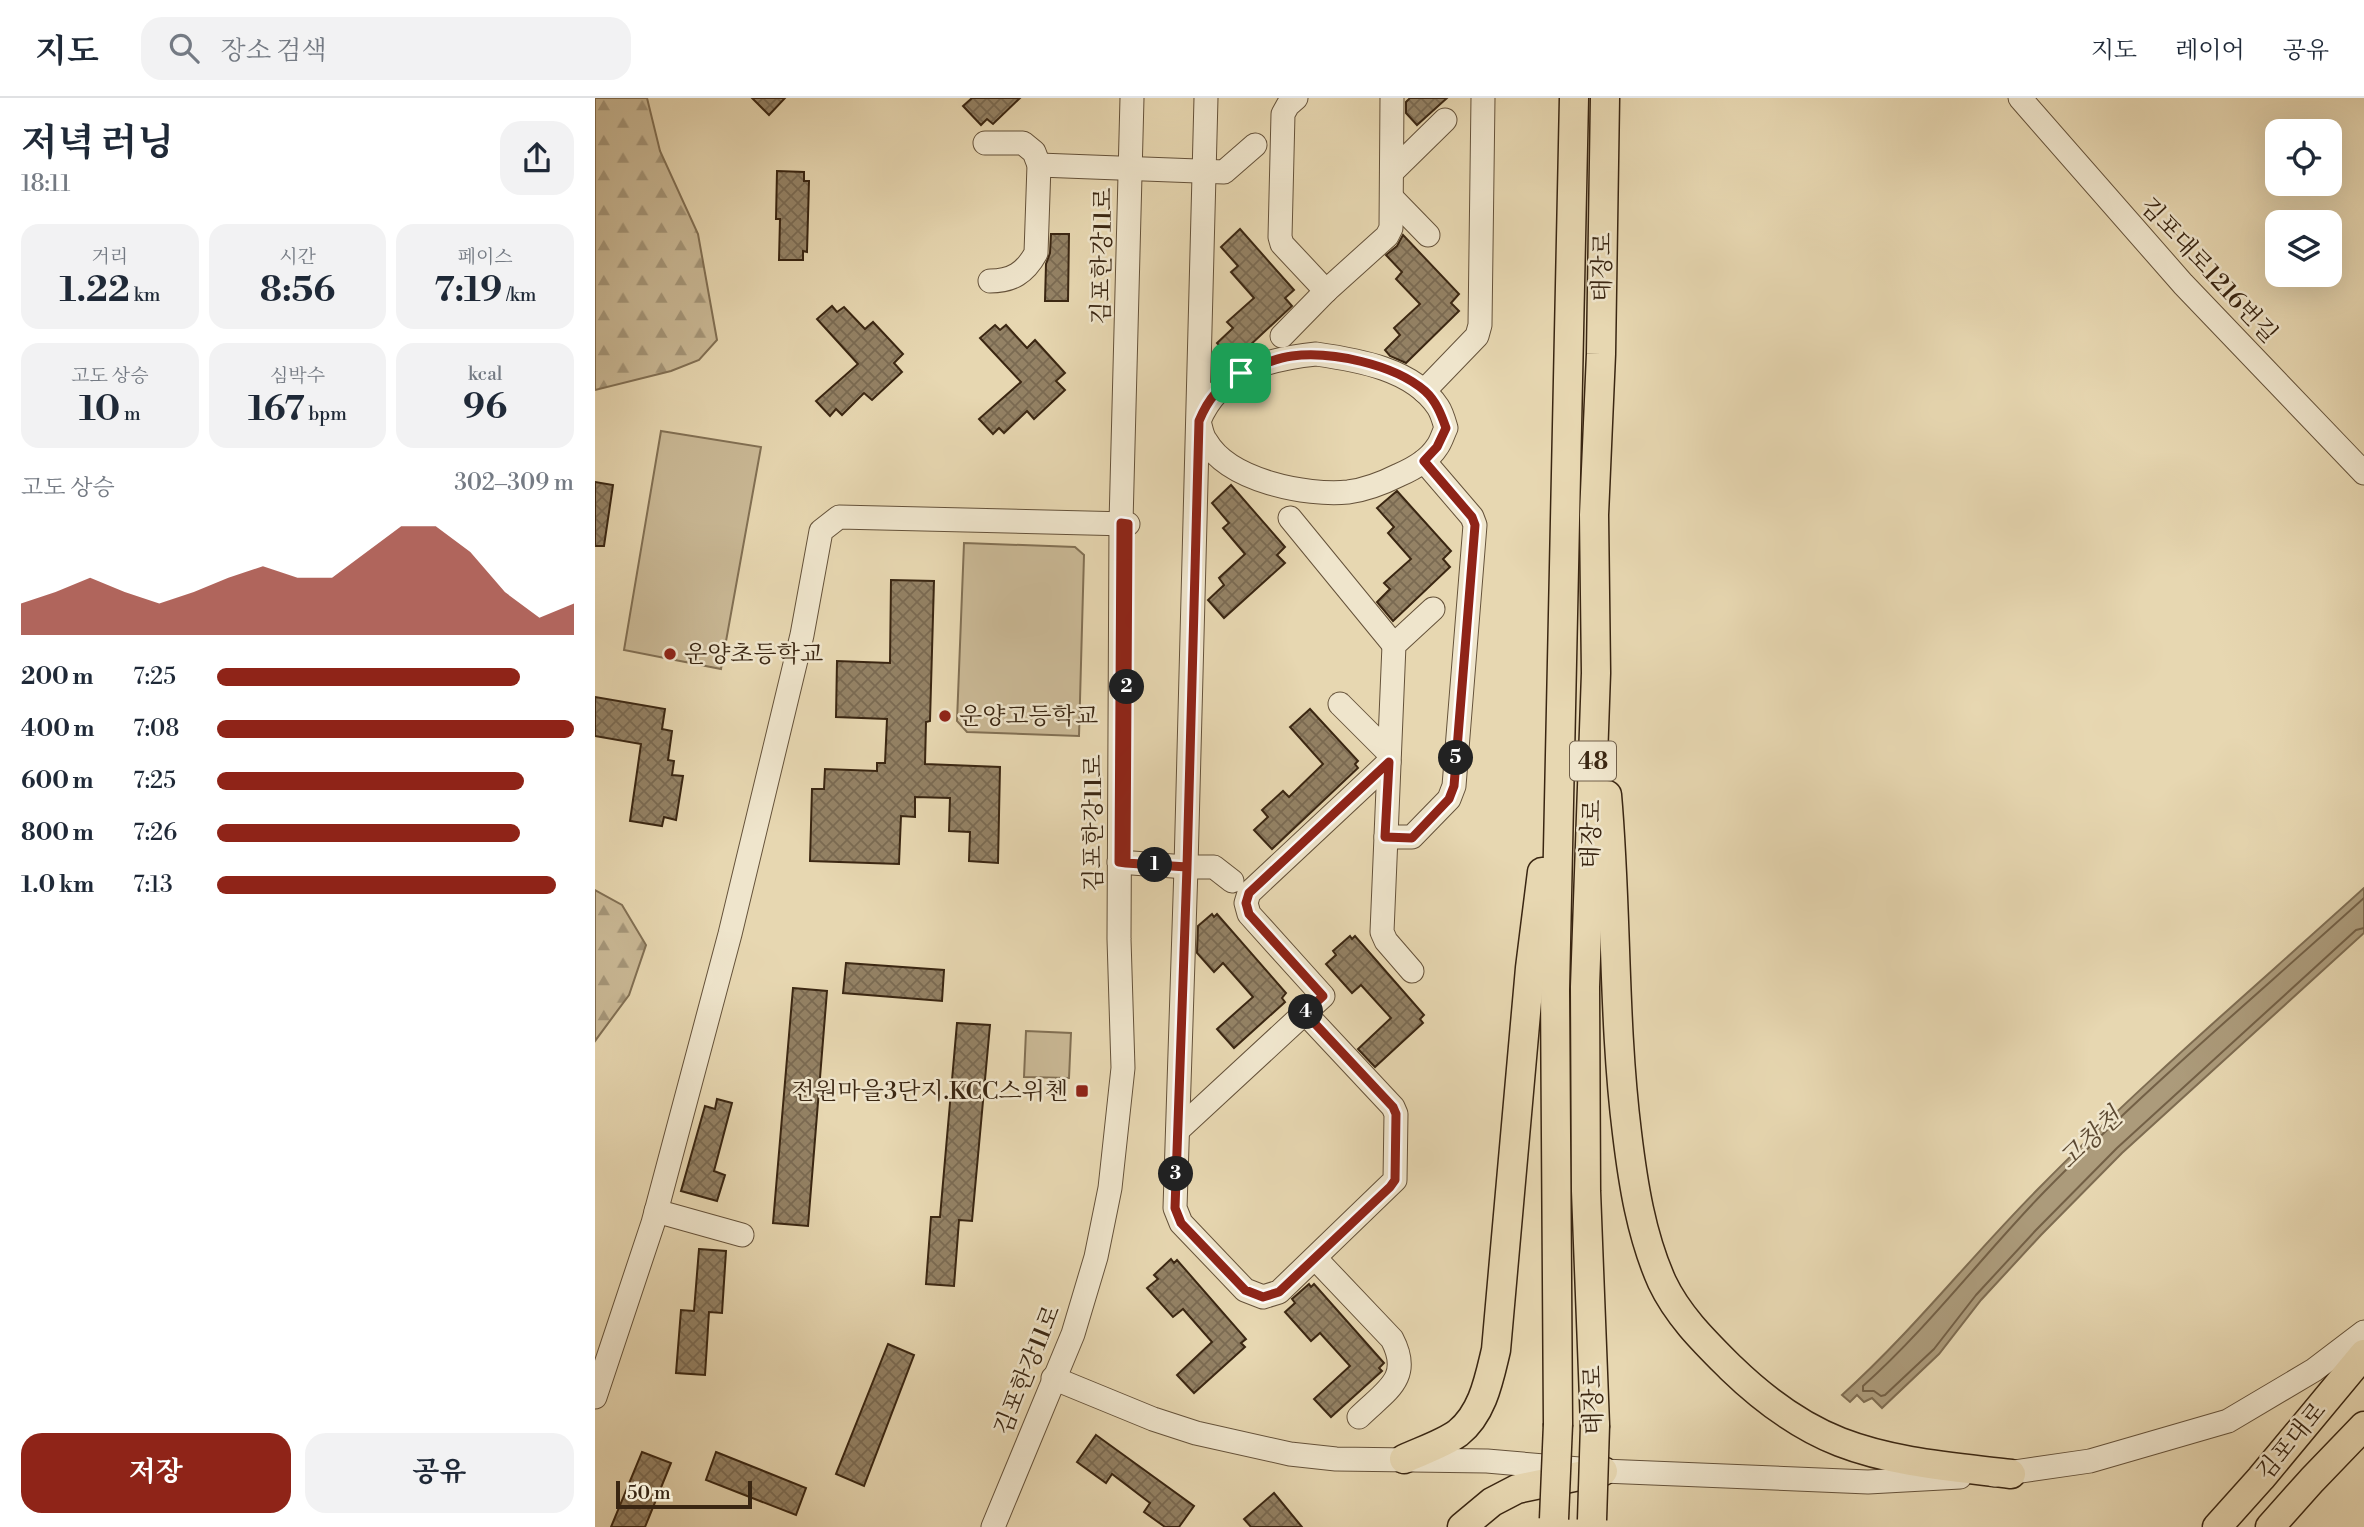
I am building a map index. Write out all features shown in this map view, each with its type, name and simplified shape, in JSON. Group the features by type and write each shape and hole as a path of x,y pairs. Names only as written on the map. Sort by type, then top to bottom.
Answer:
{"main road":[{"name":"태장로","path":"1554,1523 1558,1424 1555,990 1574,98"},
{"name":"태장로","path":"1592,1524 1595,1424 1587,1191 1585,988 1596,673 1594,515 1601,354 1605,98"},
{"path":"1596,673 1610,826 1620,1081 1634,1184 1646,1238 1663,1283 1679,1312 1701,1338 1745,1381 1792,1418 1839,1442 1896,1459 2011,1474"},
{"path":"1404,1459 1458,1433 1474,1414 1487,1388 1496,1350 1530,968 1562,723"},
{"name":"김포대로","path":"2217,1527 2364,1354"},
{"name":"김포대로","path":"2239,1527 2364,1381"},
{"name":"김포대로","path":"2270,1527 2312,1479 2364,1427"},
{"name":"김포대로","path":"2289,1527 2364,1427"},
{"path":"1462,1527 1492,1502 1517,1489 1603,1471"}],"street":[{"name":"김포한강11로","path":"993,1527 1057,1379 1078,1338 1102,1264 1117,1192 1129,1068 1123,862 1124,524 1134,168 1132,98"},
{"name":"김포한강11로","path":"1134,168 1140,98"},
{"path":"1206,98 1187,867 1175,1208 1177,1216 1245,1290 1263,1297 1279,1292 1395,1180 1396,1114 1393,1107 1305,1013"},
{"path":"1296,98 1283,114 1280,237 1282,244 1326,291"},
{"path":"1282,337 1326,291 1387,236 1391,228 1392,98"},
{"path":"1424,391 1477,336 1480,325 1483,98"},
{"name":"김포대로1216번길","path":"2020,98 2183,284 2364,473"},
{"path":"1392,172 1445,120"},
{"path":"985,143 1023,144 1034,152 1039,166 1036,253 1030,265 1018,275 1005,281 990,281"},
{"path":"1039,166 1224,172 1255,145"},
{"path":"1392,198 1428,235"},
{"path":"1316,354 1346,358 1388,371 1424,391 1439,409 1446,428 1437,447 1424,461 1380,484 1349,492 1315,492 1277,486 1246,474 1216,454 1205,441 1199,421 1205,405 1221,386 1241,373 1288,356 1316,354"},
{"path":"1385,837 1412,838 1449,799 1454,786 1475,525 1472,517 1424,461"},
{"path":"595,1397 656,1212 730,934 802,635 821,531 839,517 1124,524"},
{"path":"1290,518 1394,645 1382,932 1386,941 1412,971"},
{"path":"1394,645 1433,609"},
{"path":"1340,704 1389,758"},
{"path":"1178,1130 1323,996 1249,914 1246,903 1249,893 1389,758"},
{"path":"1123,862 1214,867 1232,880"},
{"path":"656,1212 742,1235"},
{"path":"1315,1258 1392,1339 1399,1353 1401,1368 1398,1379 1359,1417"},
{"path":"1057,1379 1153,1419 1196,1433 1290,1454 1374,1461 1487,1461 1603,1471 1867,1482 2011,1474 2090,1461 2228,1421 2314,1370 2364,1332"},
{"name":"김포한강11로","path":"1001,1527 1057,1379"}],"green space":[{"path":"595,98 647,98 660,151 698,234 717,340 699,360 671,371 595,390"},
{"path":"661,431 761,447 721,669 624,650"},
{"path":"964,543 1075,547 1084,555 1079,736 967,732 957,721"},
{"path":"595,890 622,905 646,945 629,995 595,1041"},
{"path":"1026,1031 1071,1033 1069,1078 1024,1077"}],"water":[{"name":"고창천","path":"2364,888 2364,933 2122,1153 1981,1300 1939,1354 1882,1408 1872,1398 1864,1402 1857,1395 1850,1402 1842,1395 1894,1345 2015,1213 2079,1148 2159,1072"}],"building":[{"path":"752,98 785,98 769,115"},
{"path":"972,98 1020,98 993,124 987,119 981,125 963,106"},
{"path":"1410,98 1447,98 1417,125 1406,113 1406,102"},
{"path":"777,171 804,172 804,181 809,181 807,252 803,251 803,260 779,260"},
{"path":"1240,229 1294,290 1285,298 1292,306 1233,361 1217,343 1233,328 1227,322 1254,298 1231,272 1238,266 1221,247"},
{"path":"1051,234 1069,234 1068,301 1045,301 1046,264 1050,253"},
{"path":"1403,235 1459,294 1451,303 1459,311 1406,363 1390,356 1385,350 1400,335 1394,328 1420,304 1396,279 1402,272 1386,255 1397,246"},
{"path":"832,306 837,312 844,307 865,329 873,322 903,354 894,363 902,372 872,400 864,393 842,415 836,409 830,416 816,401 858,364 817,319"},
{"path":"995,325 1000,330 1006,325 1027,348 1035,340 1065,373 1056,381 1065,390 1034,419 1027,411 1004,433 999,428 993,434 979,419 1021,382 980,338"},
{"path":"595,482 613,485 604,546 595,546"},
{"path":"1231,485 1285,547 1277,555 1285,563 1224,618 1208,600 1224,585 1219,578 1245,554 1223,528 1229,523 1212,503"},
{"path":"1397,491 1451,551 1443,559 1450,567 1393,621 1377,602 1390,589 1384,583 1411,559 1388,533 1394,527 1377,508"},
{"name":"운양고등학교","path":"891,580 934,581 930,721 926,722 925,764 1000,767 998,863 969,861 970,832 949,831 950,798 915,797 915,817 901,816 899,864 810,861 812,789 824,789 825,769 877,771 877,763 885,763 887,719 836,717 837,661 890,663"},
{"name":"운양초등학교","path":"595,697 665,709 662,729 672,731 668,760 674,761 672,775 683,776 676,820 664,817 662,826 630,821 641,744 595,736"},
{"path":"1310,709 1358,761 1355,764 1358,768 1272,849 1254,830 1268,817 1262,810 1283,791 1289,797 1323,764 1290,727"},
{"path":"1212,914 1214,917 1217,914 1286,993 1282,998 1285,1002 1234,1048 1217,1029 1253,997 1223,963 1214,972 1197,953 1198,926"},
{"path":"1350,936 1352,939 1355,936 1424,1015 1420,1019 1423,1023 1375,1067 1358,1049 1391,1018 1361,985 1352,993 1326,964 1336,955 1333,951"},
{"path":"846,963 944,970 942,1001 843,993"},
{"path":"793,988 827,991 808,1226 773,1223"},
{"path":"957,1023 990,1025 972,1221 959,1220 954,1286 926,1284 931,1217 940,1217"},
{"path":"717,1099 732,1103 714,1171 725,1175 717,1201 681,1191 705,1106 715,1109"},
{"path":"699,1249 726,1251 722,1313 709,1312 705,1375 676,1373 681,1310 694,1311"},
{"path":"1171,1259 1174,1263 1177,1260 1246,1339 1241,1343 1245,1347 1194,1393 1177,1375 1212,1342 1183,1309 1173,1317 1147,1288 1158,1279 1154,1275"},
{"path":"1309,1284 1311,1287 1314,1284 1384,1363 1379,1368 1382,1371 1331,1417 1314,1399 1350,1366 1320,1333 1311,1341 1285,1312 1295,1303 1292,1299"},
{"path":"888,1344 914,1355 864,1486 836,1474"},
{"path":"1096,1435 1194,1506 1179,1527 1165,1527 1144,1512 1150,1503 1112,1474 1106,1483 1077,1462"},
{"path":"642,1452 671,1463 645,1527 611,1527"},
{"path":"716,1452 806,1488 796,1515 706,1480"},
{"path":"1274,1493 1302,1527 1251,1527 1244,1519"}],"place":[{"name":"운양초등학교","path":"670,654"},
{"name":"운양고등학교","path":"945,716"},
{"name":"전원마을3단지.KCC스위첸","path":"1082,1091"}],"route":[{"path":"1241,373 1221,386 1205,405 1199,421 1187,867 1126,863 1119,862 1121,523 1128,524 1126,863 1187,867 1175,1208 1181,1223 1245,1290 1263,1297 1279,1292 1390,1187 1395,1180 1396,1114 1393,1107 1305,1013 1323,996 1249,914 1246,903 1249,893 1389,762 1385,837 1412,838 1449,799 1454,786 1475,525 1472,517 1424,461 1437,447 1446,428 1439,409 1424,391 1398,375 1371,364 1316,354 1288,356 1241,373"}]}
